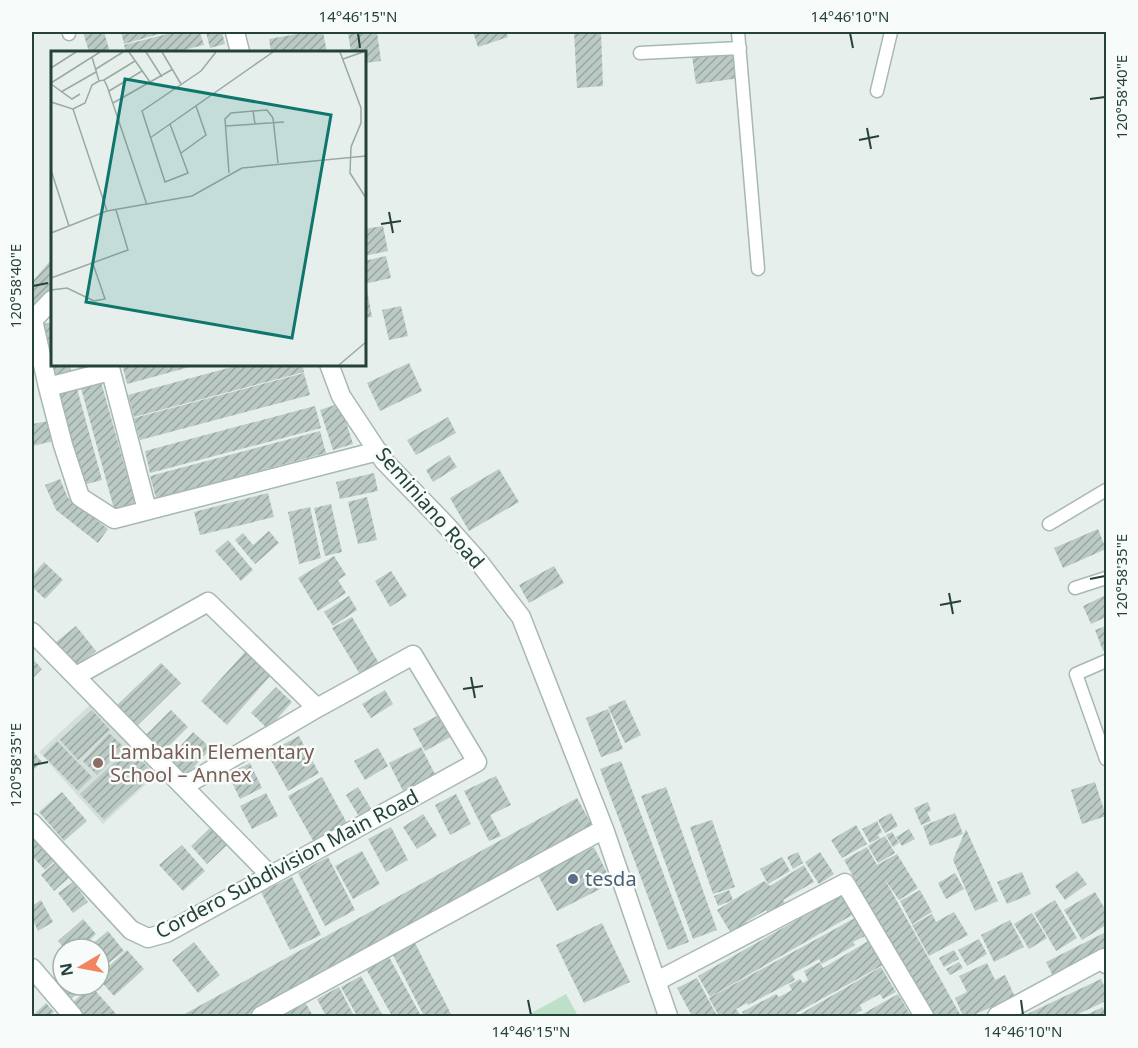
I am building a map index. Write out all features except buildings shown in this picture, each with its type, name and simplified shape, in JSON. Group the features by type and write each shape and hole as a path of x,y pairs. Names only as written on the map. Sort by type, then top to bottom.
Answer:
{"street":[{"path":"235,32 240,51"},
{"path":"51,301 33,320 63,445 80,497 114,519 378,452"},
{"name":"Seminiano Road","path":"330,366 341,396 384,461 479,562 521,617 604,829 668,1017"},
{"path":"48,387 110,368 147,510"},
{"path":"76,676 208,602 317,708 184,786"},
{"path":"32,632 270,875"},
{"name":"Cordero Subdivision Main Road","path":"32,823 131,930 148,938 166,933 477,762 413,656 317,708"},
{"path":"261,1017 604,829"},
{"path":"657,981 845,884 924,1017"},
{"path":"997,1017 1106,960"},
{"path":"32,968 73,1017"}],"lane":[{"path":"738,32 758,268"},
{"path":"877,91 891,32"},
{"path":"640,53 740,48"},
{"path":"1049,524 1106,493"},
{"path":"1074,588 1107,578"},
{"path":"1107,661 1076,674 1107,759"}],"shaded area":[{"name":"Lambakin Elementary School – Annex","path":"92,703 157,774 103,824 39,752"}],"green space":[{"path":"566,994 578,1016 526,1016"}],"place":[{"name":"Lambakin Elementary School – Annex","path":"98,763"},
{"name":"tesda","path":"573,879"}]}
